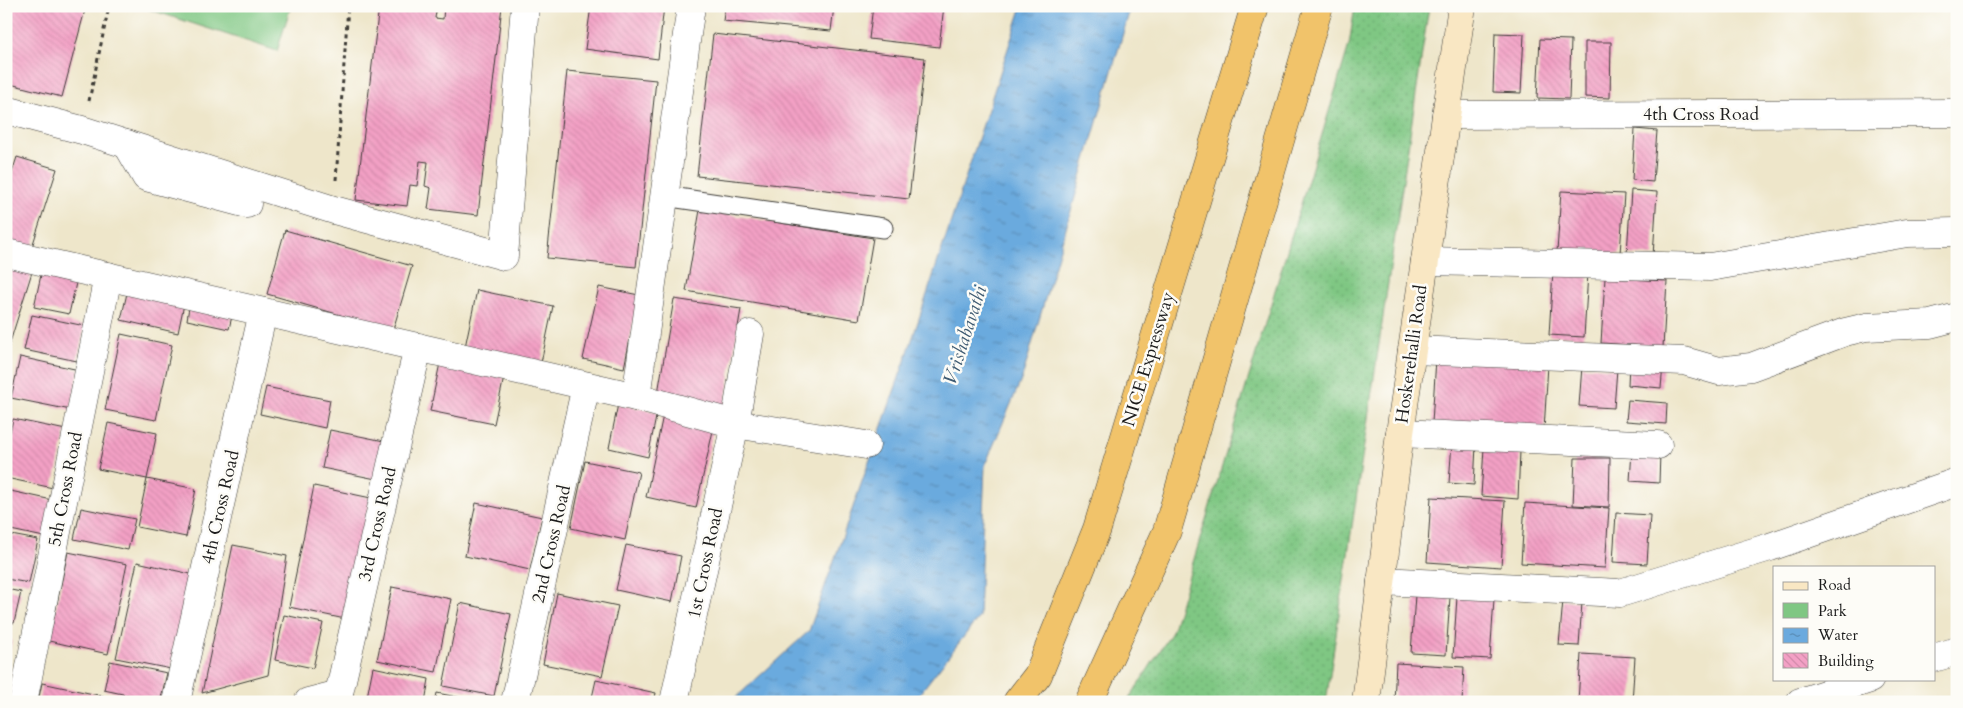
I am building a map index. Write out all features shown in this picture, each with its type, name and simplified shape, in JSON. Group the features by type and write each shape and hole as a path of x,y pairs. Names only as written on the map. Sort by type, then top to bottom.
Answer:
{"highway":[{"name":"NICE Expressway","path":"1017,702 1038,675 1097,529 1255,6"},
{"path":"1089,702 1167,532 1319,6"}],"street":[{"path":"6,110 82,130 334,210 504,256 525,6"},
{"path":"636,397 691,6"},
{"name":"Hoskerehalli Road","path":"1366,702 1400,433 1462,6"},
{"name":"4th Cross Road","path":"1446,115 1957,113"},
{"path":"127,144 146,177 248,204"},
{"path":"1424,261 1710,267 1907,233 1957,232"},
{"path":"6,253 636,397 735,424 866,445"},
{"name":"5th Cross Road","path":"23,702 108,276"},
{"name":"4th Cross Road","path":"176,702 263,312"},
{"path":"1412,350 1684,361 1718,371 1751,367 1845,332 1866,327 1930,324 1957,318"},
{"name":"1st Cross Road","path":"674,702 735,424 750,334"},
{"name":"3rd Cross Road","path":"338,698 418,347"},
{"name":"2nd Cross Road","path":"515,702 586,386"},
{"path":"1400,433 1658,445"},
{"path":"1381,581 1620,593 1770,547 1957,482"},
{"path":"1936,657 1957,651"},
{"path":"1800,702 1867,680"},
{"path":"308,702 338,698"}],"lane":[{"path":"664,196 882,228"}],"path":[{"path":"82,130 109,6"},
{"path":"334,210 348,6"}],"green space":[{"path":"146,6 291,6 277,51 145,8"},
{"path":"1355,6 1429,6 1326,702 1127,702 1172,632 1349,45"}],"water":[{"name":"Vrishabavathi","path":"1022,6 1131,6 1022,378 985,465 979,617 913,702 731,702 809,631 907,355"}],"building":[{"path":"6,6 86,6 62,97 6,83"},
{"path":"379,6 437,6 435,18 443,19 444,6 502,6 478,215 428,209 431,188 425,186 428,162 420,161 417,186 410,185 407,206 356,200"},
{"path":"591,6 664,6 658,59 585,49"},
{"path":"725,6 834,6 831,31 723,21"},
{"path":"873,6 944,6 939,47 869,39"},
{"path":"1495,33 1524,34 1521,93 1493,92"},
{"path":"713,34 925,58 909,199 697,176"},
{"path":"1540,39 1571,40 1569,99 1537,98"},
{"path":"1585,42 1611,42 1610,98 1585,97"},
{"path":"567,71 656,80 636,267 547,258"},
{"path":"1635,129 1657,131 1653,182 1632,180"},
{"path":"17,157 57,169 31,250 6,242 6,191"},
{"path":"1631,190 1657,192 1653,256 1627,254"},
{"path":"1561,191 1624,194 1620,254 1557,252"},
{"path":"700,210 873,238 859,320 686,291"},
{"path":"285,230 412,266 393,330 267,294"},
{"path":"6,264 32,272 7,352 6,352"},
{"path":"1553,271 1588,273 1584,337 1549,335"},
{"path":"41,275 76,283 69,314 34,307"},
{"path":"1605,278 1667,281 1663,347 1601,343"},
{"path":"599,287 639,295 624,368 583,359"},
{"path":"477,290 553,306 541,363 465,347"},
{"path":"127,293 184,304 178,333 121,320"},
{"path":"674,299 741,309 724,410 657,399"},
{"path":"189,307 232,316 229,329 187,320"},
{"path":"32,315 85,326 77,361 24,350"},
{"path":"121,334 172,345 156,420 105,410"},
{"path":"20,357 79,370 71,410 11,398"},
{"path":"1436,358 1548,365 1544,430 1432,423"},
{"path":"440,363 504,377 494,424 430,411"},
{"path":"1629,363 1663,365 1661,388 1628,385"},
{"path":"1582,366 1617,369 1614,408 1579,406"},
{"path":"266,387 330,400 325,428 260,414"},
{"path":"1628,400 1667,403 1666,424 1626,421"},
{"path":"618,404 657,412 648,457 609,448"},
{"path":"663,415 714,426 696,508 646,497"},
{"path":"13,419 66,430 53,488 6,478 6,449"},
{"path":"108,423 157,433 147,479 98,469"},
{"path":"330,430 384,441 376,479 322,468"},
{"path":"1452,443 1476,445 1474,485 1449,483"},
{"path":"1484,448 1520,451 1518,499 1481,496"},
{"path":"1632,451 1660,453 1659,483 1630,481"},
{"path":"1575,458 1610,458 1609,507 1573,505"},
{"path":"585,461 639,472 625,540 571,528"},
{"path":"147,479 196,489 186,537 137,527"},
{"path":"314,486 371,498 345,619 289,607"},
{"path":"6,490 52,500 44,537 6,529"},
{"path":"1431,497 1505,501 1501,567 1427,562"},
{"path":"476,503 542,517 530,570 465,556"},
{"path":"1525,503 1609,508 1605,568 1521,563"},
{"path":"81,508 135,519 128,550 74,539"},
{"path":"1616,513 1650,515 1647,564 1613,562"},
{"path":"6,534 38,540 29,583 6,579"},
{"path":"233,545 287,556 268,675 202,693"},
{"path":"626,545 681,556 672,602 616,590"},
{"path":"68,552 127,564 108,654 49,641"},
{"path":"137,562 191,574 171,669 116,658"},
{"path":"392,587 451,599 436,672 377,660"},
{"path":"6,589 21,592 14,623 6,621"},
{"path":"557,593 618,606 602,676 543,664"},
{"path":"1415,595 1450,597 1446,655 1411,653"},
{"path":"1457,597 1494,599 1490,659 1453,657"},
{"path":"1563,600 1582,602 1579,646 1559,645"},
{"path":"460,603 511,614 494,696 443,686"},
{"path":"284,615 323,623 313,668 275,660"},
{"path":"6,639 12,640 7,661 6,661"},
{"path":"1581,654 1635,657 1632,702 1578,702"},
{"path":"110,661 167,673 160,702 104,690"},
{"path":"1396,663 1464,667 1462,702 1394,702"},
{"path":"373,667 429,679 425,702 366,702"},
{"path":"596,680 656,693 654,702 591,702"},
{"path":"42,683 103,696 101,702 38,702"},
{"path":"437,693 477,701 477,702 435,702"}]}
